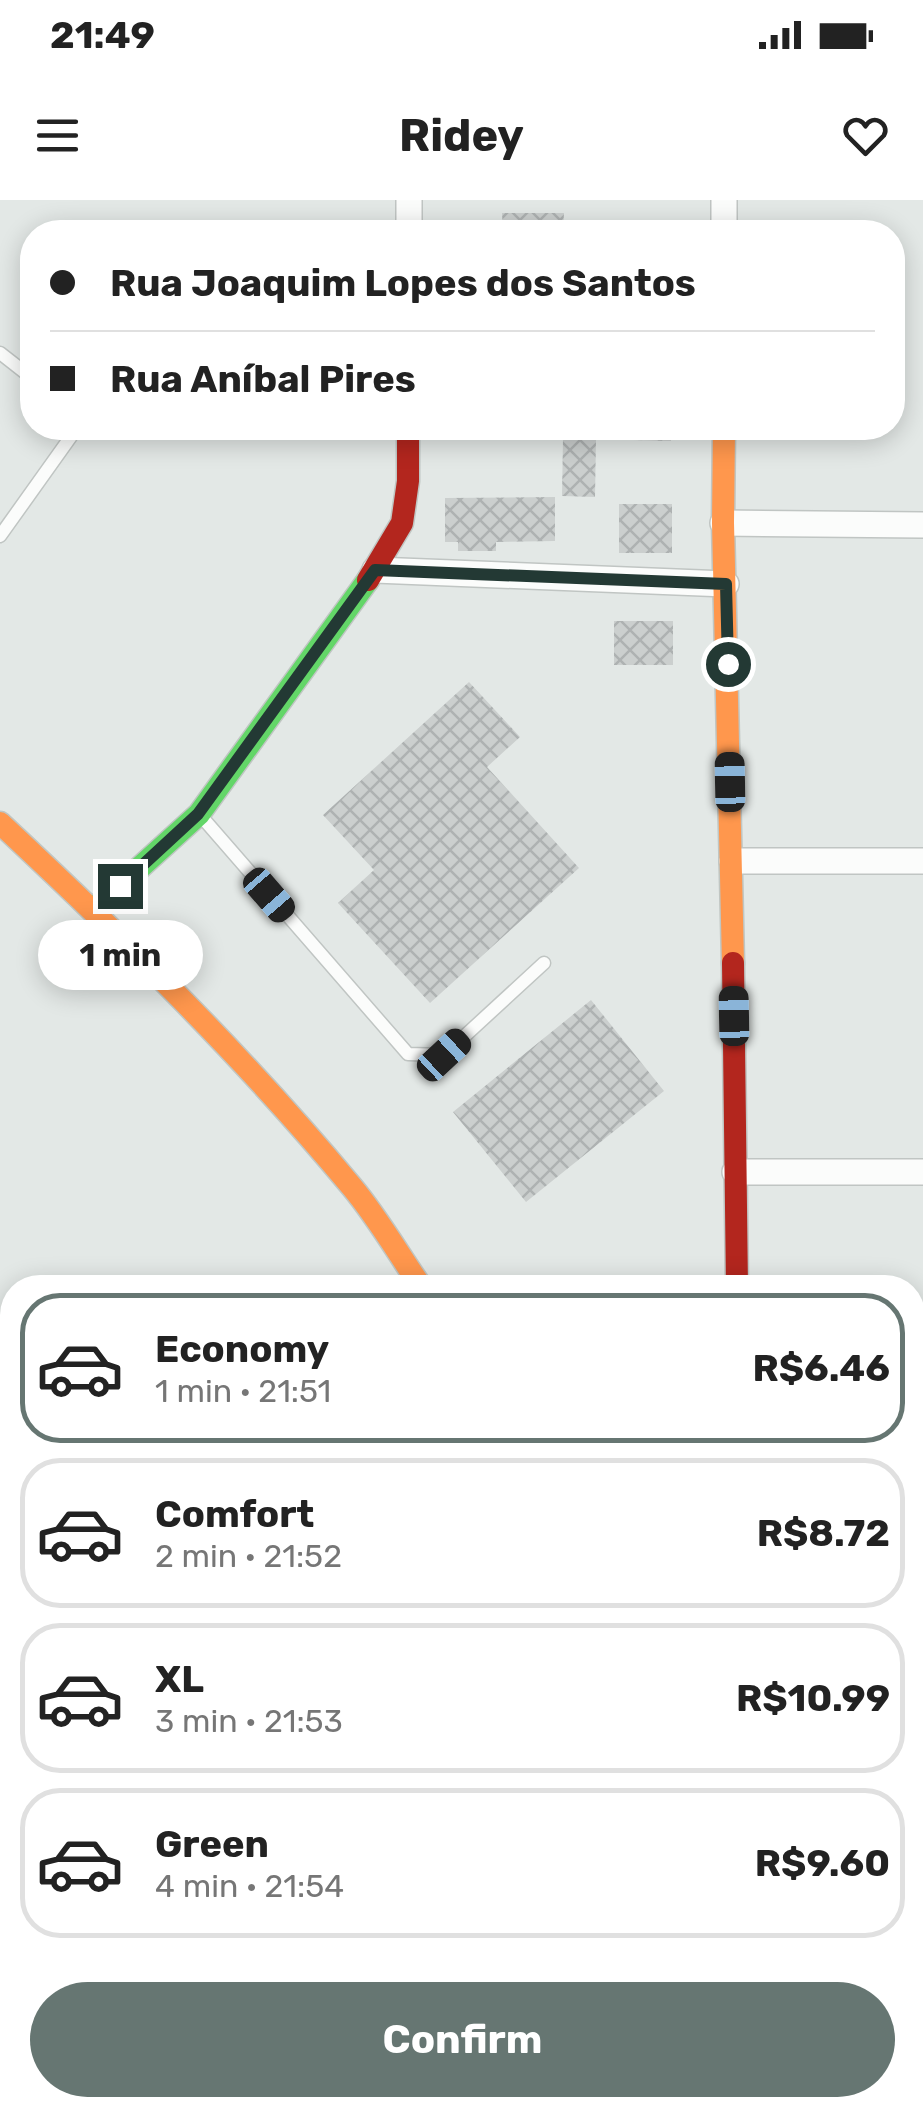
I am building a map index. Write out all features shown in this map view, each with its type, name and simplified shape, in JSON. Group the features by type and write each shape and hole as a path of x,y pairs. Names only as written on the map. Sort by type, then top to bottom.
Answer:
{"street":[{"path":"94,910 198,814 375,570 402,524 408,440"},
{"path":"724,440 736,1275"},
{"path":"723,523 923,525"},
{"path":"375,570 726,584"},
{"path":"0,823 94,910 219,1038 354,1190 413,1275"},
{"path":"732,861 923,862"},
{"path":"735,1172 923,1172"}],"lane":[{"path":"0,353 20,369"},
{"path":"0,536 69,440"},
{"path":"198,814 408,1054 444,1055 544,962"}],"building":[{"path":"502,213 564,213 564,220 502,220"},
{"path":"563,440 596,440 595,497 562,496"},
{"path":"555,497 555,541 496,542 496,551 458,551 458,542 445,542 445,498"},
{"path":"619,504 672,504 672,553 619,553"},
{"path":"614,621 673,621 673,665 614,665"},
{"path":"469,682 520,737 487,767 579,868 430,1003 338,903 374,870 323,815"},
{"path":"591,1000 664,1091 526,1202 453,1112"}],"traffic: fast":[{"path":"93,910 199,814 368,580"}],"traffic: slow":[{"path":"724,440 733,963"},
{"path":"0,823 137,954 269,1091 362,1199 413,1275"}],"traffic: jam":[{"path":"368,580 402,523 408,440"},
{"path":"733,963 737,1275"}],"route":[{"path":"120,886 198,814 375,570 726,584 728,664"}]}
